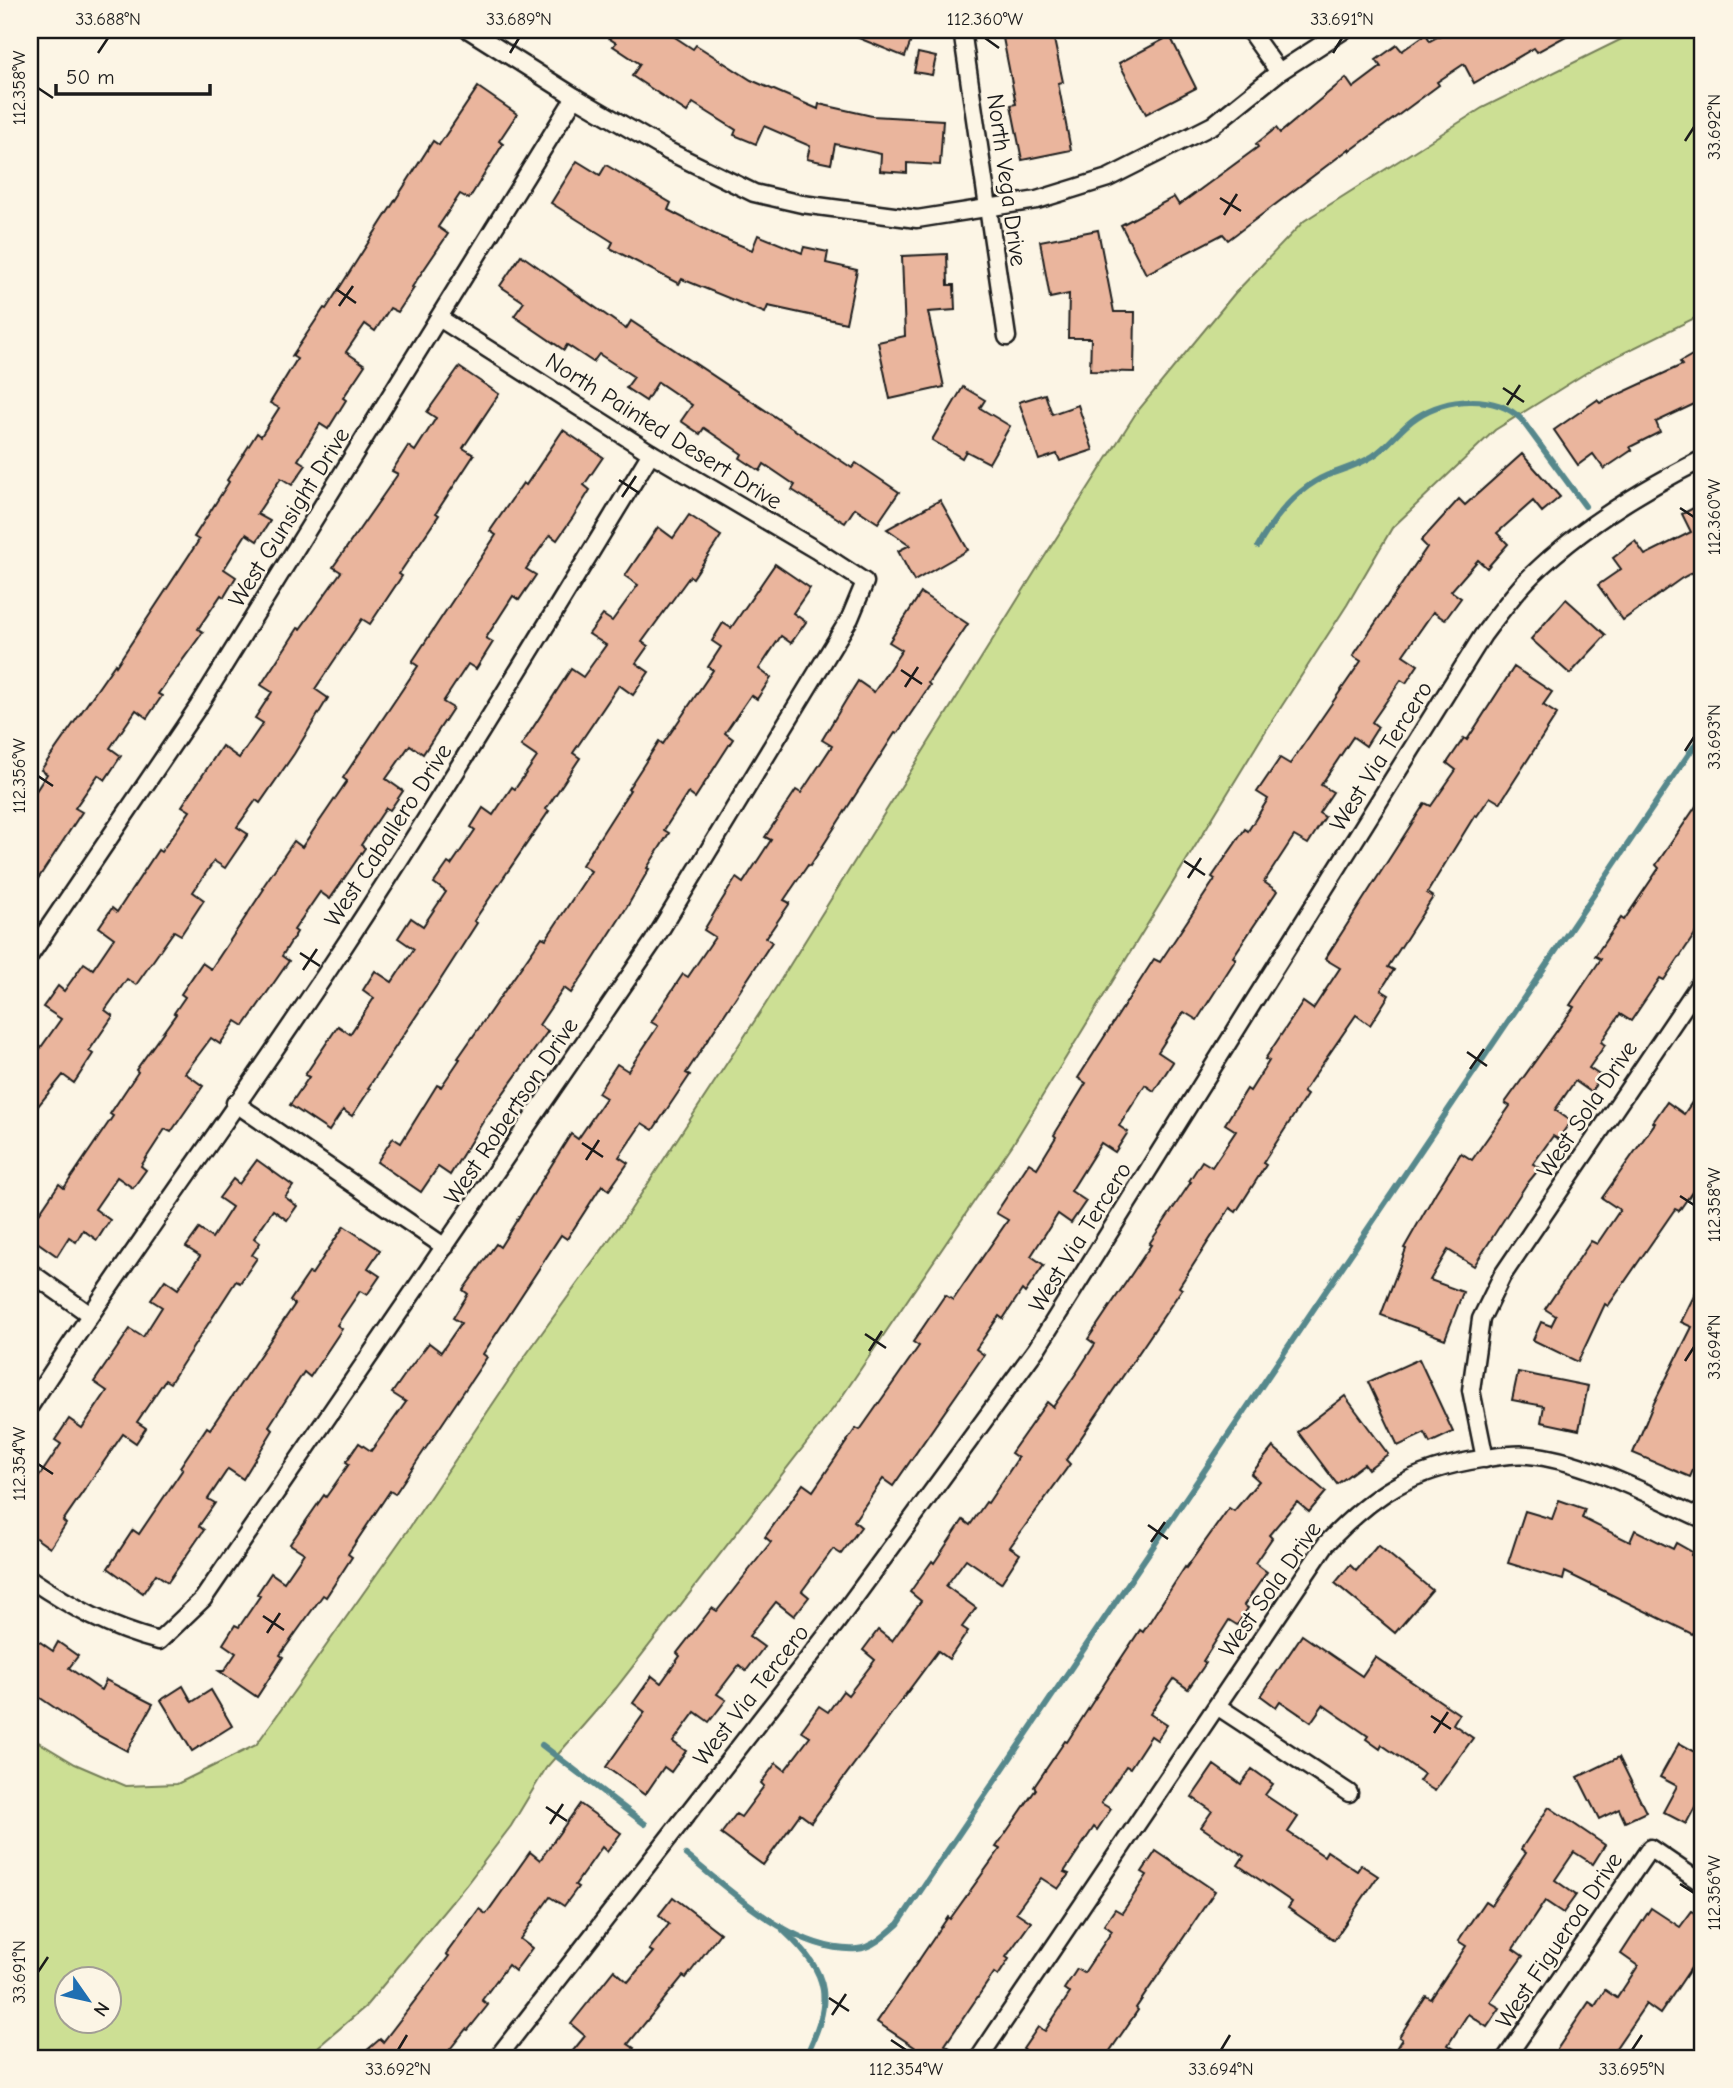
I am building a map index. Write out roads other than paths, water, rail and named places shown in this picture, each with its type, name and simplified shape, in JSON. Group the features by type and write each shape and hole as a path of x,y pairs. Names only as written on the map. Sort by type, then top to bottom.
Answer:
{"street":[{"path":"469,30 575,97 668,151 754,193 802,204 917,219 1037,200 1108,178 1213,125 1279,72 1344,30"},
{"name":"North Vega Drive","path":"962,30 1007,337"},
{"path":"1249,30 1279,72"},
{"name":"West Gunsight Drive","path":"30,955 198,707 575,97"},
{"name":"North Painted Desert Drive","path":"439,318 651,453 816,550 865,582"},
{"name":"West Caballero Drive","path":"30,1406 89,1314 343,947 507,691 651,453"},
{"name":"West Via Tercero","path":"497,2058 836,1623 1037,1348 1483,635 1530,577 1584,530 1659,481 1703,459"},
{"name":"West Robertson Drive","path":"30,1579 67,1603 123,1632 159,1642 203,1599 653,942 850,618 865,582"},
{"name":"West Sola Drive","path":"979,2058 1326,1544 1352,1516 1383,1493 1414,1476 1445,1465 1485,1459 1471,1390 1481,1319 1502,1276 1703,979"},
{"path":"236,1103 445,1247"},
{"path":"30,1272 89,1314"},
{"path":"1485,1459 1528,1454 1583,1467 1703,1519"},
{"path":"1217,1706 1349,1793"},
{"name":"West Figueroa Drive","path":"1506,2058 1650,1848 1703,1884"}],"waterway":[{"path":"1258,546 1279,515 1306,488 1328,475 1373,456 1417,417 1456,402 1497,405 1521,419 1585,506"},
{"path":"686,1855 765,1917 810,1941 833,1948 863,1948 879,1940 898,1924 1703,733"},
{"path":"542,1745 645,1824"},
{"path":"783,1930 811,1961 823,1990 820,2020 805,2058"}]}
